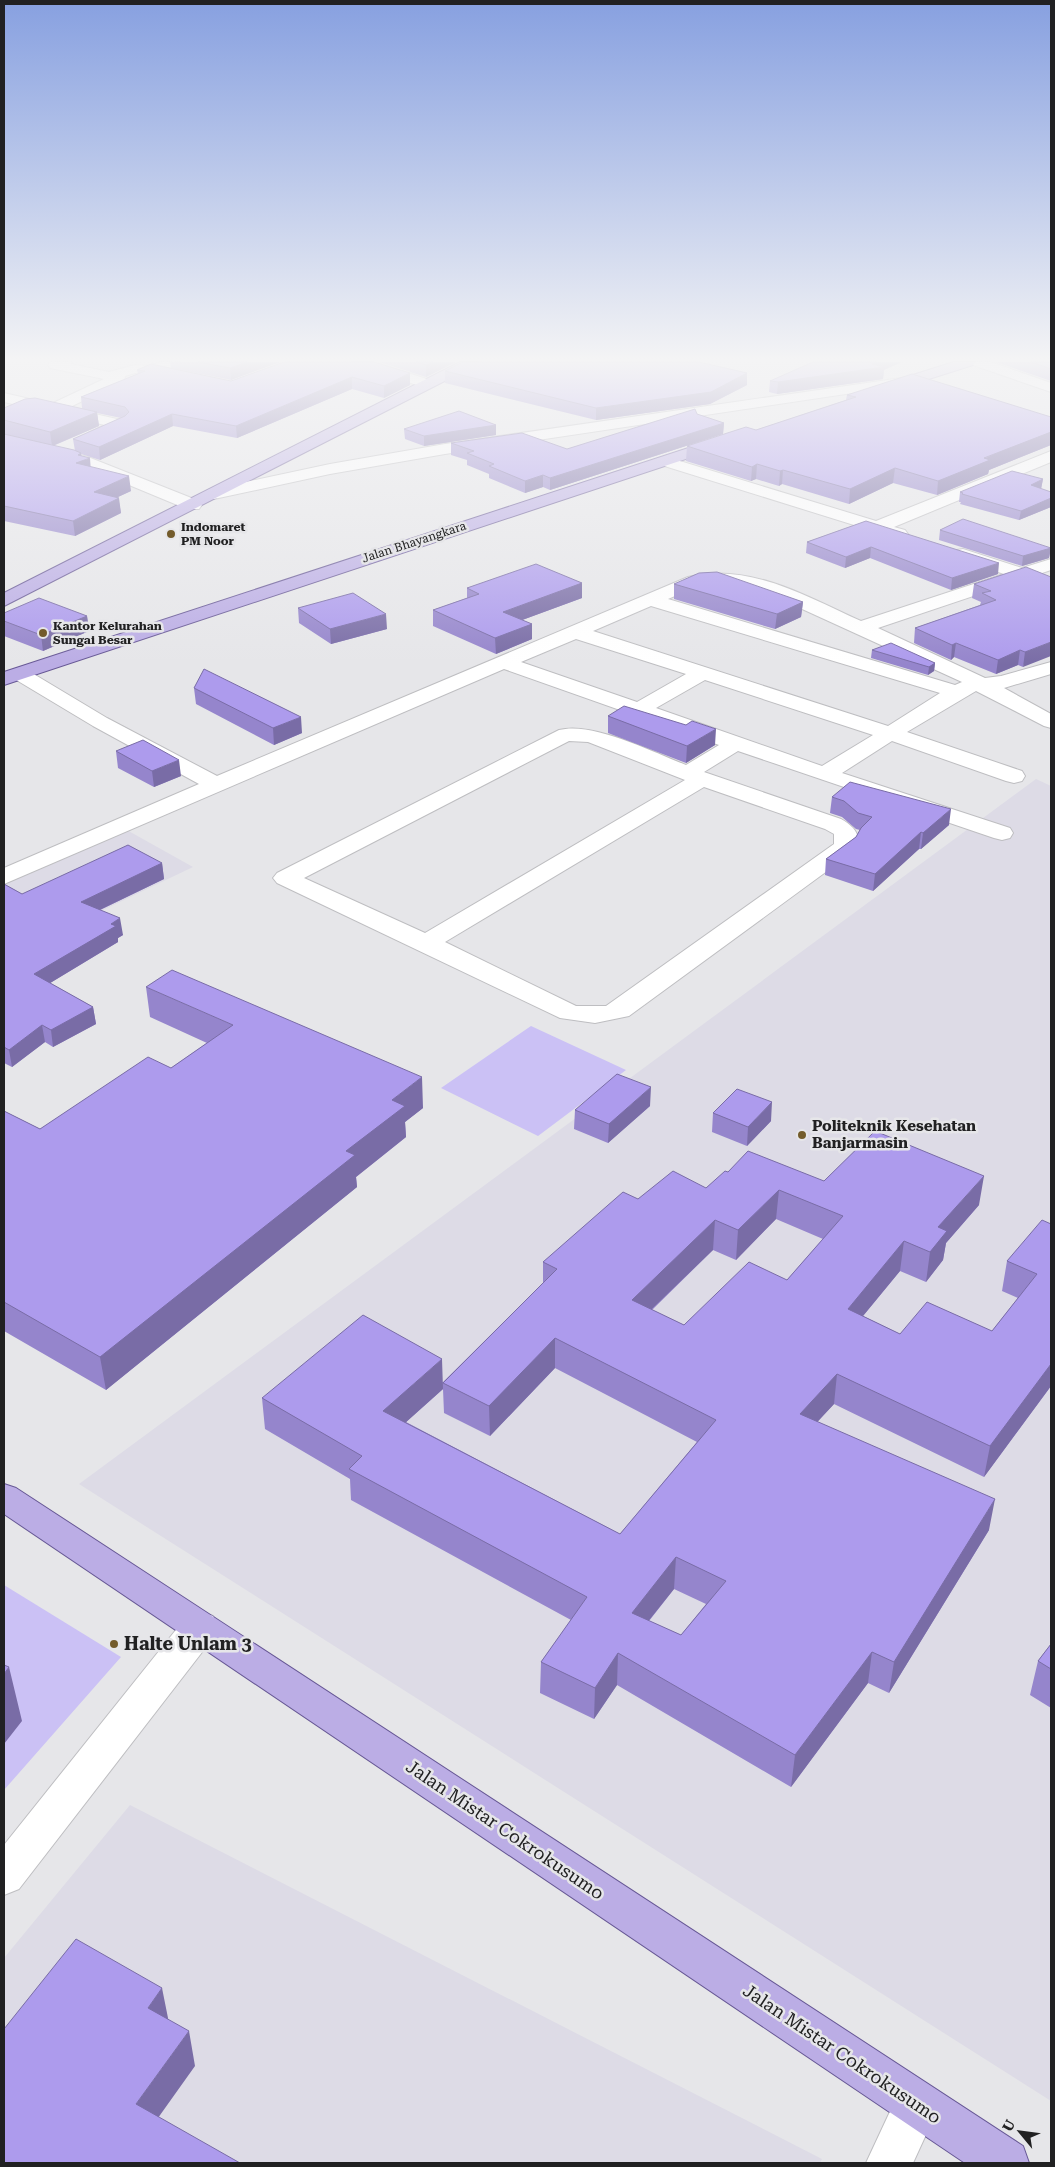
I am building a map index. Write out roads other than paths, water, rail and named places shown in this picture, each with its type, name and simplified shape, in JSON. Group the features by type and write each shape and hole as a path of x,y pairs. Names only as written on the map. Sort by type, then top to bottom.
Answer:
{"main road":[{"path":"4,600 272,463"},
{"name":"Jalan Bhayangkara","path":"9,676 655,463"},
{"name":"Jalan Mistar Cokrokusumo","path":"4,1497 1006,2163"}],"street":[{"path":"90,463 193,505"},
{"path":"214,494 290,476 357,463"},
{"path":"674,463 915,539"},
{"path":"878,527 1034,463"},
{"path":"268,465 270,471 290,476"},
{"path":"951,550 1024,574"},
{"path":"863,628 1051,564"},
{"path":"4,877 216,784 696,581 736,579 758,584 796,598 983,685 1051,722"},
{"path":"650,600 957,692"},
{"path":"575,632 702,674 894,733 1014,776"},
{"path":"503,662 824,774 1002,833"},
{"path":"824,774 894,733 957,692 972,685 1003,682 1051,668"},
{"path":"638,710 702,674"},
{"path":"9,676 216,784"},
{"path":"566,734 591,736 695,776 833,824 845,831 847,838 846,846 620,1010 608,1014 594,1016 569,1012 426,943 285,878 566,734"},
{"path":"426,943 695,776 737,743"},
{"path":"4,1876 200,1627"},
{"path":"889,2163 917,2104"}],"place":[{"name":"Indomaret PM Noor","path":"171,534"},
{"name":"Kantor Kelurahan Sungai Besar","path":"43,633"},
{"name":"Politeknik Kesehatan Banjarmasin","path":"802,1135"},
{"name":"Halte Unlam 3","path":"114,1644"}]}
